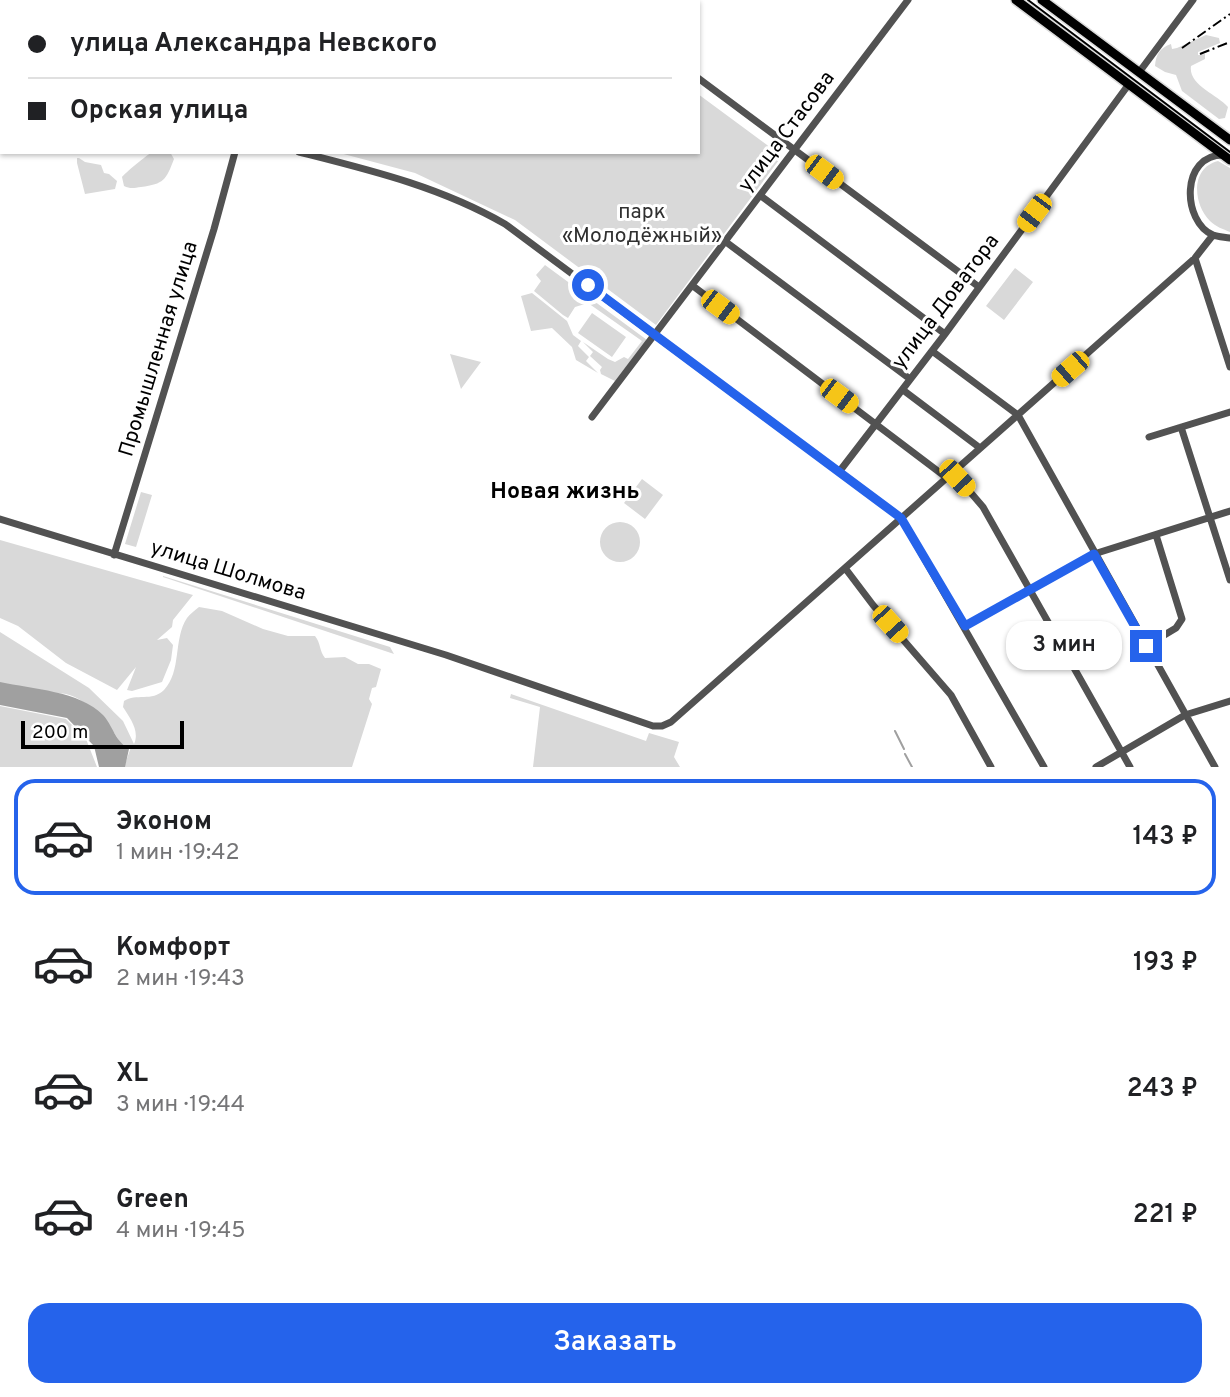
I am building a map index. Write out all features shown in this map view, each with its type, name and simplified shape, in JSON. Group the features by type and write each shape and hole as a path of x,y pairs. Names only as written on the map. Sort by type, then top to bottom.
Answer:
{"main road":[{"path":"1016,0 1227,157"},
{"path":"1042,0 1230,140"}],"street":[{"name":"улица Стасова","path":"592,417 908,0"},
{"path":"1140,71 1193,0"},
{"path":"700,79 979,287"},
{"name":"улица Доватора","path":"839,472 945,334 1129,84"},
{"name":"Промышленная улица","path":"114,555 234,154"},
{"path":"307,154 403,179 493,217 901,518 1044,767"},
{"path":"1227,157 1212,156 1199,164 1195,168 1191,187 1197,216 1213,235 1230,238"},
{"path":"761,196 945,334"},
{"path":"991,767 951,695 873,605 845,568 1195,258 1213,235"},
{"path":"726,242 911,379"},
{"path":"1195,258 1230,367"},
{"path":"693,286 876,424 950,475 983,507 1130,767"},
{"path":"932,351 1018,415 1215,767"},
{"path":"902,390 980,448"},
{"path":"1149,437 1230,412"},
{"path":"1181,427 1230,580"},
{"path":"965,626 1094,554 1230,511"},
{"name":"улица Шолмова","path":"0,519 446,655 650,725 662,726 681,713 845,568"},
{"path":"1146,646 1176,628 1182,619 1156,535"},
{"path":"1096,767 1185,715 1230,701"}],"green space":[{"path":"1206,35 1219,38 1220,43 1198,52 1198,55 1205,54 1205,59 1191,66 1191,73 1198,84 1228,107 1225,118 1219,119 1182,91 1176,75 1155,66 1164,47 1171,44 1172,49 1177,48"},
{"name":"парк «Молодёжный»","path":"700,95 782,156 656,325 515,220 415,173 344,154 700,154"},
{"path":"150,154 171,154 174,159 163,180 149,186 124,186 122,177"},
{"path":"79,158 101,165 104,173 117,181 115,189 85,194 77,163"},
{"path":"1218,161 1230,168 1230,232 1210,221 1204,214 1198,196 1197,187 1203,171"},
{"path":"545,265 647,340 615,381 601,374 602,367 590,356 593,352 583,342 615,362 624,357 628,359 642,341 588,303 575,307 568,318 563,315 534,291 541,281 536,275"},
{"path":"1015,268 1033,282 1004,320 986,306"},
{"path":"532,293 567,321 573,335 581,341 578,346 589,357 586,361 598,373 576,360 572,347 552,328 531,331 521,296"},
{"path":"592,313 626,337 612,357 578,333"},
{"path":"450,354 481,362 461,389"},
{"path":"642,479 663,495 645,519 624,503"},
{"path":"141,492 152,495 136,547 125,544"},
{"path":"620,522 628,523 634,528 639,534 639,550 634,556 628,561 620,562 612,561 606,556 601,550 600,542 601,534 606,528 612,523"},
{"path":"0,540 193,595 173,620 172,627 157,640 167,638 173,645 171,660 162,682 127,690 136,667 117,690 66,663 18,626 0,618"},
{"path":"163,577 390,647 394,654"},
{"path":"199,607 222,611 263,629 288,636 315,636 325,658 345,657 358,664 369,664 381,669 376,687 372,688 369,699 372,704 352,767 124,767 131,747 124,750 108,724 84,702 66,694 0,684 0,632 89,688 123,721 134,744 135,729 123,707 124,701 154,696 164,690 173,674 183,626"},
{"path":"511,694 646,741 649,733 679,742 674,757 680,767 533,767 540,707 510,698"},
{"path":"0,706 66,719 86,739 97,767 0,767"}],"shaded area":[{"path":"0,682 55,692 93,707 103,715 120,742 129,749 125,767 99,767 94,746 67,718 0,705"}],"waterway":[{"path":"895,731 904,749"},
{"path":"905,754 912,767"}],"tram line":[{"path":"1028,0 1230,152"}],"railway":[{"path":"1182,48 1230,14"},
{"path":"1200,54 1230,42"}],"district":[{"name":"Новая жизнь","path":"565,492"}],"route":[{"path":"588,285 901,518 965,626 1094,554 1146,646"}]}
